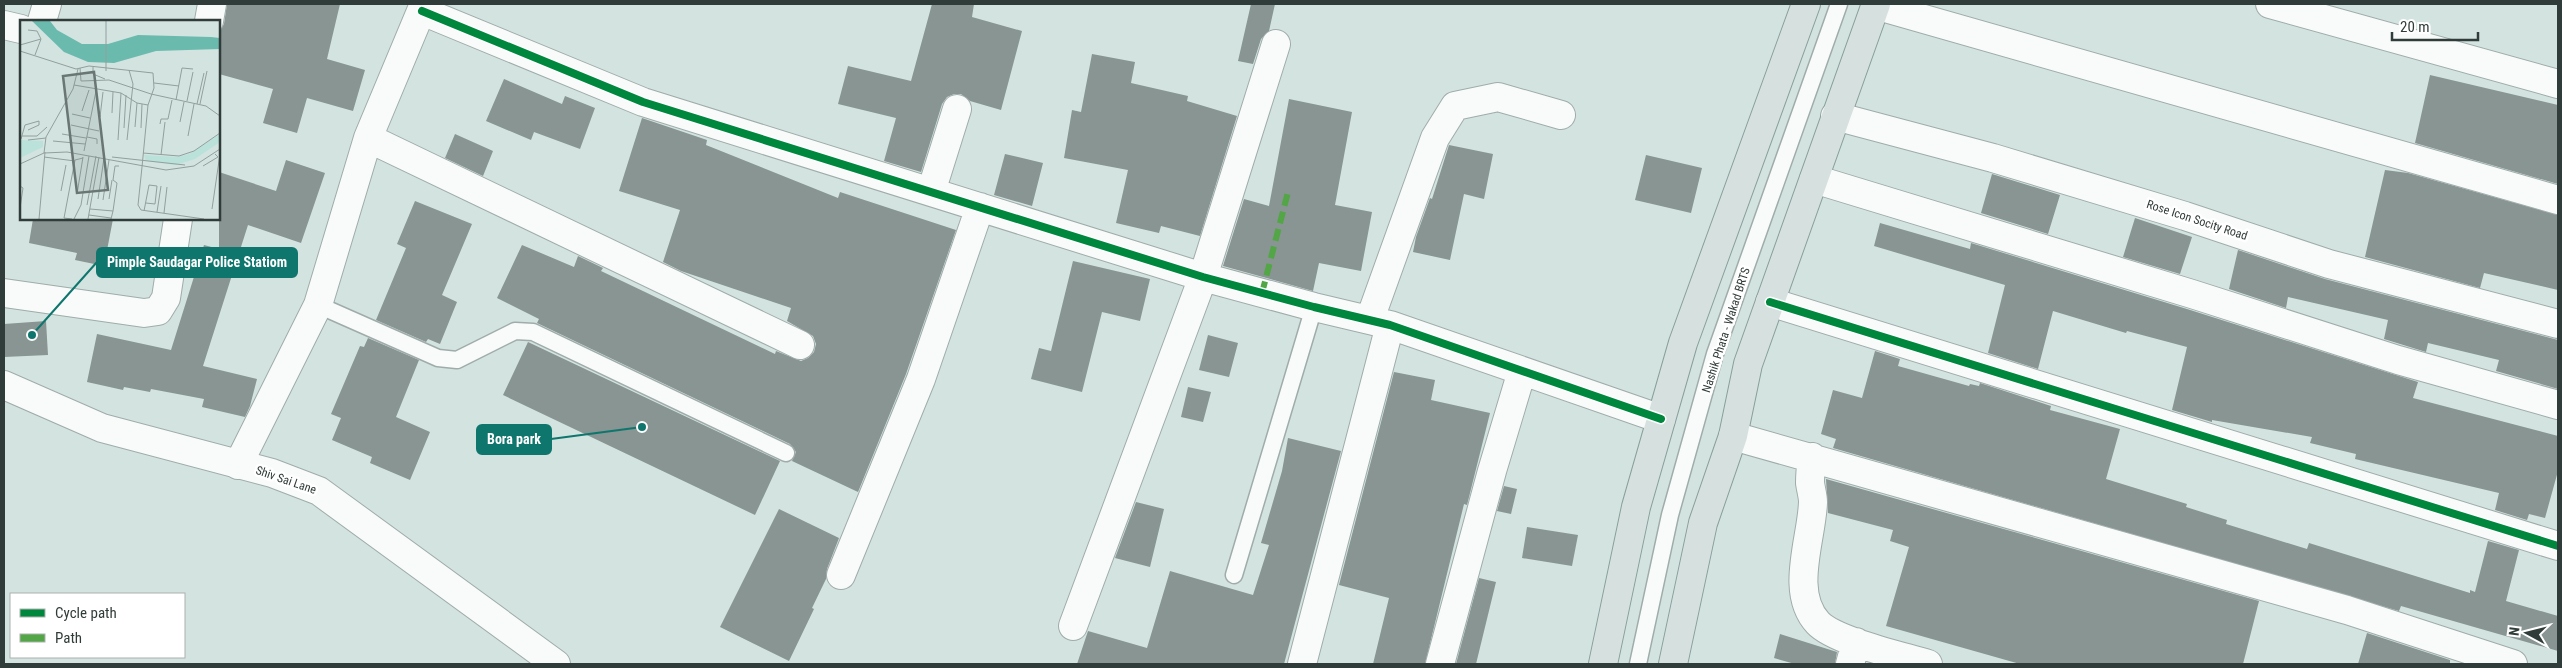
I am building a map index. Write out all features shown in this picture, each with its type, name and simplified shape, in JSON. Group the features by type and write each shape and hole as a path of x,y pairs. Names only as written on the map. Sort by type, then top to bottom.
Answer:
{"main road":[{"path":"1603,664 1636,507 1682,344 1806,4"},
{"path":"1674,664 1703,523 1733,436 1748,364 1876,4"}],"street":[{"path":"42,20 47,4"},
{"path":"209,20 212,4"},
{"path":"1876,4 2558,200"},
{"path":"2270,4 2558,84"},
{"path":"238,465 318,306 368,138 423,8 643,102 1202,277 1314,307 1380,322 1661,419"},
{"path":"4,25 20,28"},
{"path":"1072,626 1202,277 1276,44"},
{"path":"1302,664 1380,322 1436,138 1455,106 1498,97 1561,115"},
{"path":"931,192 957,109"},
{"name":"Rose Icon Socity Road","path":"1835,116 1993,158 2185,216 2329,264 2558,324"},
{"path":"368,138 800,345"},
{"path":"1814,179 2192,294 2398,360 2558,405"},
{"path":"841,575 921,379 980,207"},
{"path":"4,293 144,314 158,311 166,298 178,220"},
{"path":"1770,302 2558,546"},
{"path":"1440,664 1492,471 1522,370"},
{"name":"Shiv Sai Lane","path":"4,385 102,428 272,473 319,491 556,664"},
{"path":"1733,436 2347,610 2513,664"},
{"path":"1812,457 1810,482 1813,500 1804,577 1805,602 1818,623 1853,653 1928,664"}],"lane":[{"name":"Nashik Phata - Wakad BRTS","path":"1638,664 1670,515 1716,354 1840,4"},
{"path":"318,306 438,358 457,360 514,331 533,332 786,454"},
{"path":"1234,575 1314,307"}],"building":[{"path":"227,4 340,4 327,59 365,70 353,111 307,98 297,133 263,123 273,89 220,74 220,31 224,24"},
{"path":"932,4 974,4 972,17 1022,31 1001,110 970,101 961,94 947,97 942,104 921,172 884,161 896,118 838,104 848,66 911,81"},
{"path":"1251,4 1275,4 1269,31 1261,39 1253,64 1238,61"},
{"path":"1092,54 1135,62 1131,83 1188,96 1187,101 1237,116 1200,236 1161,226 1159,233 1116,223 1128,170 1064,158 1072,110 1081,112"},
{"path":"2430,75 2558,105 2558,184 2415,143"},
{"path":"504,79 562,104 565,96 595,108 580,149 534,132 531,140 486,121"},
{"path":"1289,99 1352,112 1335,205 1372,212 1361,271 1319,263 1313,291 1223,266 1244,199 1269,206"},
{"path":"642,118 707,140 706,145 838,198 840,192 956,230 906,374 858,492 792,461 796,452 790,444 537,323 539,319 497,298 522,245 574,267 578,256 603,268 601,271 775,354 776,351 801,361 808,358 814,352 816,344 813,336 787,321 791,308 681,271 663,262 680,210 619,191"},
{"path":"455,134 493,151 483,176 445,158"},
{"path":"1449,145 1493,154 1484,199 1464,194 1450,260 1413,252 1416,237 1430,198 1432,199"},
{"path":"1005,154 1043,163 1032,206 994,195"},
{"path":"1646,155 1702,168 1691,213 1635,200"},
{"path":"286,160 325,173 301,243 248,225 203,366 257,379 245,417 202,407 204,399 151,389 150,392 124,387 123,390 87,382 97,334 171,350 204,245 219,249 220,172 276,191"},
{"path":"2385,170 2408,173 2558,215 2558,290 2484,273 2480,288 2365,257"},
{"path":"1992,174 2060,195 2048,234 1981,213"},
{"path":"415,201 472,224 442,295 457,302 440,344 428,339 426,342 376,320 406,248 397,244"},
{"path":"2135,218 2192,237 2180,274 2123,257"},
{"path":"33,220 113,220 104,266 75,260 77,253 29,243"},
{"path":"1880,223 1970,249 1971,243 2187,309 2418,382 2413,398 2558,436 2558,471 2545,518 2529,514 2527,520 2495,510 2499,493 2355,459 2356,454 2310,443 2312,437 2212,420 2212,422 2172,410 2187,347 2127,331 2126,333 2053,311 2038,369 1988,353 2005,285 1874,246"},
{"path":"2238,250 2325,279 2558,340 2558,389 2496,371 2499,360 2428,343 2426,352 2384,339 2388,320 2288,297 2286,308 2229,289"},
{"path":"1073,261 1150,279 1140,321 1102,312 1082,392 1031,379 1039,348 1051,351"},
{"path":"46,321 48,355 4,357 4,324"},
{"path":"1208,335 1238,343 1229,377 1199,370"},
{"path":"368,338 419,360 396,417 430,432 410,480 370,463 372,457 332,440 341,418 331,414 360,346 364,347"},
{"path":"528,342 780,461 755,515 503,395"},
{"path":"1875,351 1900,359 1898,366 1969,386 1970,384 1979,386 1980,383 2051,406 2050,410 2120,429 2106,479 2187,504 2186,507 2227,520 2226,524 2268,537 2307,549 2309,543 2470,593 2470,590 2475,592 2488,541 2519,550 2506,601 2558,616 2558,651 2401,606 2399,611 1833,448 1836,439 1821,434 1833,390 1862,398"},
{"path":"1394,372 1435,380 1431,400 1490,413 1467,505 1464,504 1425,664 1373,664 1389,598 1339,585"},
{"path":"1188,387 1211,392 1203,422 1181,417"},
{"path":"1288,438 1341,451 1284,664 1077,664 1088,631 1147,648 1170,571 1253,595 1269,545 1261,543 1282,471"},
{"path":"1826,479 2259,601 2243,664 2020,664 1886,626 1909,547 1890,541 1893,530 1828,513"},
{"path":"1504,486 1517,489 1511,514 1497,511"},
{"path":"1136,502 1164,509 1150,567 1115,558"},
{"path":"779,509 839,538 827,569 826,579 812,608 814,609 789,661 720,627"},
{"path":"1527,527 1578,535 1572,566 1522,558"},
{"path":"1479,578 1496,582 1476,664 1456,664"},
{"path":"2367,633 2450,660 2450,664 2358,664"},
{"path":"1780,634 1837,652 1835,664 1795,664 1774,658"}],"marked path":[{"path":"1262,293 1288,192"}],"cycle path":[{"path":"422,11 643,102 1203,277 1390,325 1661,419"},
{"path":"1770,302 2558,546"}],"place":[{"name":"Pimple Saudagar Police Statiom","path":"32,335"},
{"name":"Bora park","path":"642,427"}]}
